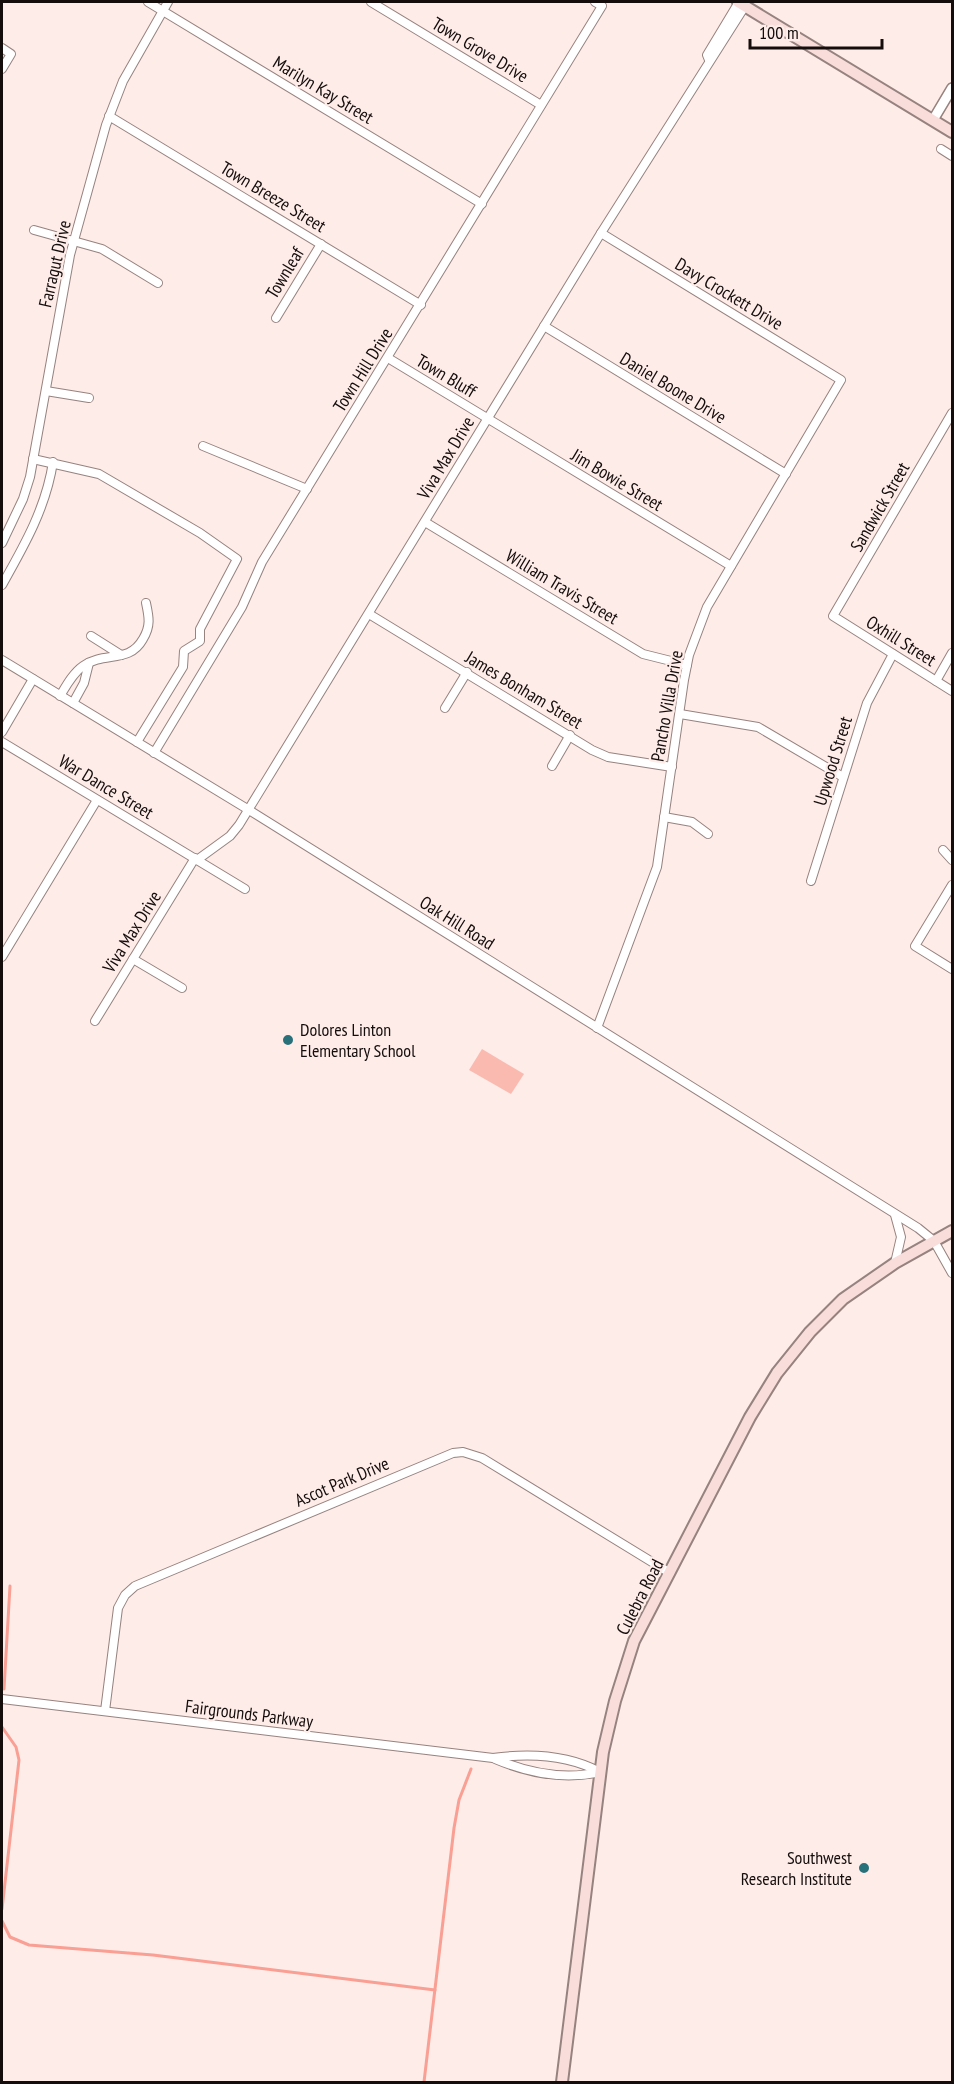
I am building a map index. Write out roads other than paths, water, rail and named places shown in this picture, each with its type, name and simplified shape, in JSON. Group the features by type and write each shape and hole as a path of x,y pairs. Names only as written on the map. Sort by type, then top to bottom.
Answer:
{"main road":[{"path":"741,3 952,132"},
{"name":"Culebra Road","path":"562,2082 600,1772 608,1726 634,1641 750,1417 777,1373 835,1306 865,1282 952,1231"}],"street":[{"name":"Marilyn Kay Street","path":"148,2 482,204"},
{"name":"Farragut Drive","path":"2,543 24,499 75,240 109,116 123,81 168,2"},
{"name":"Town Grove Drive","path":"371,2 541,105"},
{"name":"Viva Max Drive","path":"95,1021 196,859 230,836 249,810 709,60 707,55 741,3"},
{"name":"Town Hill Drive","path":"154,753 242,606 262,562 482,204 599,4"},
{"path":"2,48 11,54 2,69"},
{"path":"933,120 952,88"},
{"name":"Town Breeze Street","path":"109,116 421,305"},
{"path":"941,149 952,156"},
{"path":"34,230 102,249 158,283"},
{"name":"Davy Crockett Drive","path":"601,233 841,380"},
{"name":"Townleaf","path":"276,318 321,244"},
{"name":"Daniel Boone Drive","path":"544,326 786,474"},
{"name":"Town Bluff","path":"388,358 488,419"},
{"name":"Pancho Villa Drive","path":"597,1028 654,876 687,665 707,607 841,380"},
{"path":"46,391 89,398"},
{"name":"Sandwick Street","path":"833,616 952,413"},
{"name":"Jim Bowie Street","path":"488,419 731,566"},
{"path":"203,446 307,489"},
{"path":"33,459 99,474 200,533 237,559 200,629 200,641 184,651 183,667 137,742"},
{"path":"2,585 30,535 50,481 53,462"},
{"name":"William Travis Street","path":"426,522 643,654 687,665"},
{"path":"60,696 81,667 138,649 147,633 150,621 146,603"},
{"name":"James Bonham Street","path":"369,614 608,757 672,767"},
{"name":"Oxhill Street","path":"833,616 952,691"},
{"path":"91,636 121,655"},
{"path":"936,681 952,652"},
{"name":"Upwood Street","path":"811,881 872,690 893,654"},
{"name":"Oak Hill Road","path":"2,660 249,810 934,1241"},
{"path":"73,704 84,683 89,663"},
{"path":"446,708 467,672"},
{"path":"2,732 33,679"},
{"path":"680,714 758,727 843,777"},
{"path":"552,766 570,735"},
{"name":"War Dance Street","path":"2,742 245,889"},
{"path":"2,957 98,800"},
{"path":"664,817 692,822 708,834"},
{"path":"943,850 952,860"},
{"path":"952,885 915,946 952,969"},
{"path":"133,959 183,988"},
{"path":"894,1214 901,1237 895,1263"},
{"path":"934,1241 952,1273"},
{"name":"Ascot Park Drive","path":"105,1711 118,1608 125,1595 135,1586 453,1453 470,1453 482,1458 670,1573"},
{"name":"Fairgrounds Parkway","path":"2,1699 494,1758 519,1755 579,1761 600,1772"},
{"name":"Fairgrounds Parkway","path":"494,1758 518,1769 565,1776 577,1777 600,1772"}],"waterway":[{"path":"4,1689 10,1586"},
{"path":"2,1727 16,1747 19,1760 2,1909"},
{"path":"424,2082 454,1828 459,1800 471,1769"},
{"path":"2,1921 10,1937 29,1945 153,1955 435,1990"}],"place":[{"name":"Dolores Linton Elementary School","path":"288,1040"},
{"name":"Southwest Research Institute","path":"864,1868"}]}
